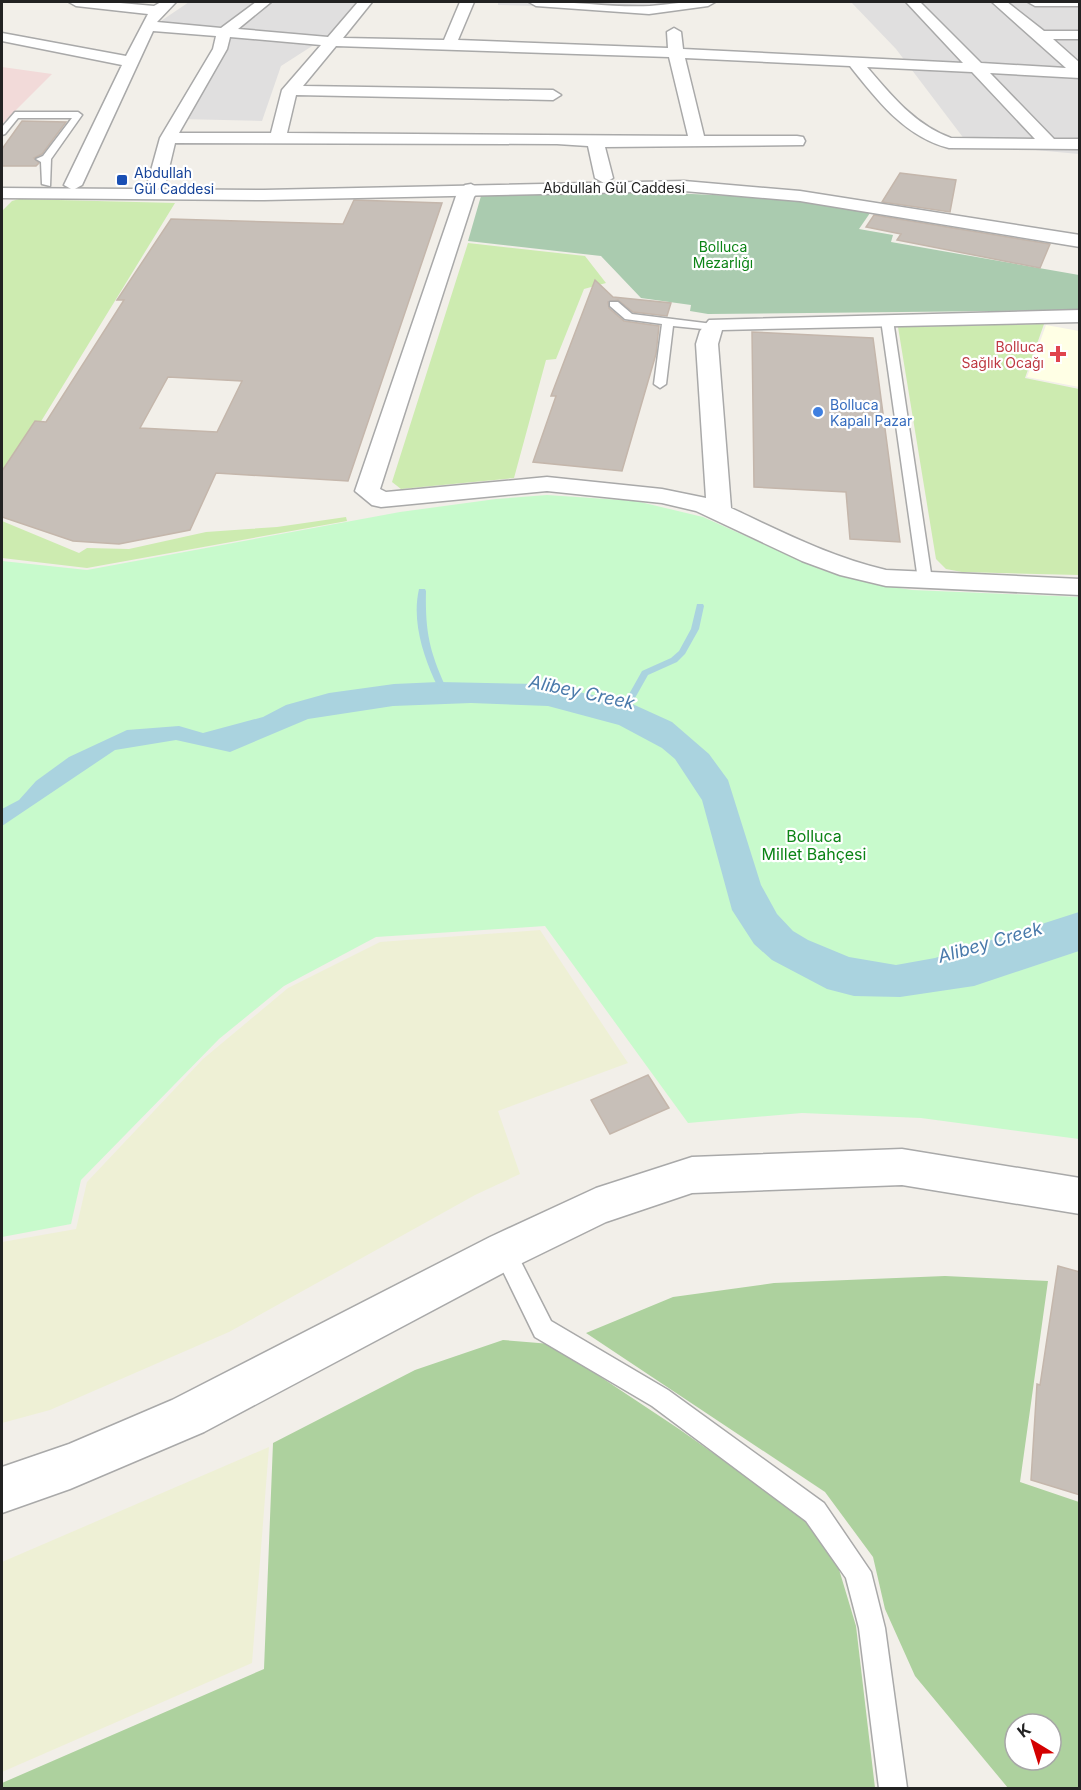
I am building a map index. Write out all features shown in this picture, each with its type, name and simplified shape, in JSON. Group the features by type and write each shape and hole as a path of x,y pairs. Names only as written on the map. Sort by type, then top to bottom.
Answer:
{"street":[{"path":"76,2 163,6"},
{"path":"156,185 168,138 220,50 224,33 264,2"},
{"path":"278,138 290,90 334,42 365,2"},
{"path":"448,47 467,2"},
{"path":"536,2 649,10 664,4 708,2"},
{"path":"913,2 981,69 1050,144"},
{"path":"999,2 1040,35 1080,73"},
{"path":"1035,2 1080,2"},
{"path":"664,4 674,20 676,53 697,141"},
{"path":"71,189 148,26 163,6"},
{"path":"148,26 334,42 448,47 558,47 1080,73"},
{"path":"1040,35 1080,35"},
{"path":"2,37 131,62"},
{"path":"290,90 553,101 553,73 558,47"},
{"path":"854,61 887,100 929,136 938,140 1080,144"},
{"path":"168,138 557,134 594,142 797,141"},
{"path":"594,142 604,178"},
{"name":"Abdullah Gül Caddesi","path":"3,192 156,185 229,186 699,178 796,186 1080,231"},
{"name":"Abdullah Gül Caddesi","path":"3,192 47,184 71,189 232,196 684,186 838,201 1080,241"},
{"path":"471,189 465,196 368,491 381,500 547,484 662,496 704,505 849,569 886,578 1080,587"},
{"path":"719,512 707,344 716,324 1080,316"},
{"path":"2,1490 70,1466 188,1416 504,1251 596,1207 692,1175 902,1167 1080,1196"}],"lane":[{"path":"2,132 15,115 78,115 44,159 47,184"},
{"path":"614,304 629,317 713,327"},
{"path":"887,320 925,580"},
{"path":"660,384 668,321"},
{"path":"504,1251 543,1329 660,1398 815,1512 858,1572 872,1628 893,1788"}],"shaded area":[{"path":"189,2 358,2 334,32 281,66 262,121 180,119 231,27 155,25"},
{"path":"498,2 708,2 659,9 498,5"},
{"path":"851,2 1079,2 1079,154 968,144 896,49"},
{"path":"2,67 52,74 2,124"},
{"name":"Bolluca Sağlık Ocağı","path":"1046,325 1079,331 1079,387 1027,377"},
{"path":"540,930 628,1063 498,1111 520,1174 475,1195 229,1332 50,1410 2,1423 2,1242 76,1229 87,1182 203,1059 288,988 380,942"},
{"path":"269,1447 252,1663 2,1772 2,1562"}],"green space":[{"name":"Bolluca Mezarlığı","path":"625,191 780,198 870,213 859,229 893,235 891,242 1079,275 1079,310 708,314 690,311 691,305 641,298 601,256 468,241 481,196"},
{"path":"19,199 175,203 2,485 2,211 12,201"},
{"path":"468,243 585,256 606,283 584,289 556,359 546,360 514,478 401,489 392,482"},
{"path":"1044,324 1025,378 1079,389 1079,575 962,572 946,569 936,559 898,327"},
{"name":"Bolluca Millet Bahçesi","path":"547,495 636,501 703,517 822,570 873,584 912,590 1079,597 1079,1139 921,1118 802,1113 688,1123 545,926 376,937 284,986 219,1039 81,1180 71,1224 2,1237 2,561 87,570 400,512 496,499"},
{"path":"346,517 347,521 87,568 2,558 2,521 79,553 87,548 129,549 206,532 277,527"},
{"path":"945,1276 1048,1281 1020,1482 1079,1502 1079,1788 1008,1788 915,1676 885,1609 873,1557 825,1492 586,1333 673,1297 774,1283"},
{"path":"503,1340 551,1344 679,1429 815,1525 838,1566 856,1626 875,1788 2,1788 2,1783 264,1669 273,1443 415,1370"}],"water":[{"name":"Alibey Creek","path":"439,682 539,684 628,702 672,722 709,754 728,780 761,885 777,914 793,931 808,940 849,957 896,965 935,958 1079,912 1079,951 974,986 900,997 854,996 827,989 772,960 754,944 732,910 702,800 675,759 662,748 619,725 548,706 471,703 393,706 308,719 230,752 176,740 115,750 2,826 2,809 19,800 36,781 69,757 127,730 179,726 203,733 263,717 286,705 329,693 394,684"}],"building":[{"path":"22,121 66,122 42,154 34,158 39,163 36,166 2,166 2,149"},
{"path":"900,173 956,180 950,212 882,202"},
{"path":"354,200 442,203 348,481 216,473 190,530 119,544 73,541 2,517 2,471 35,421 46,422 124,300 117,300 171,219 343,224","holes":["168,377 242,381 217,432 140,428"]},
{"path":"874,215 1050,244 1040,268 897,240 901,234 866,227"},
{"path":"595,280 613,297 671,303 667,316 633,312 618,300 608,302 609,308 624,321 659,326 656,354 622,471 533,462 556,396 551,396"},
{"name":"Bolluca Kapalı Pazar","path":"752,332 873,338 900,542 850,539 846,492 754,487"},
{"path":"648,1075 669,1108 610,1134 591,1100"},
{"path":"1058,1266 1080,1272 1080,1495 1031,1480 1037,1384 1040,1385"}],"waterway":[{"path":"422,591 425,643 444,692"},
{"name":"Alibey Creek","path":"623,712 645,673 674,660 682,652 695,629 700,606"}],"place":[{"name":"Abdullah Gül Caddesi","path":"122,180"},
{"name":"Bolluca Sağlık Ocağı","path":"1058,354"},
{"name":"Bolluca Kapalı Pazar","path":"818,412"}]}
